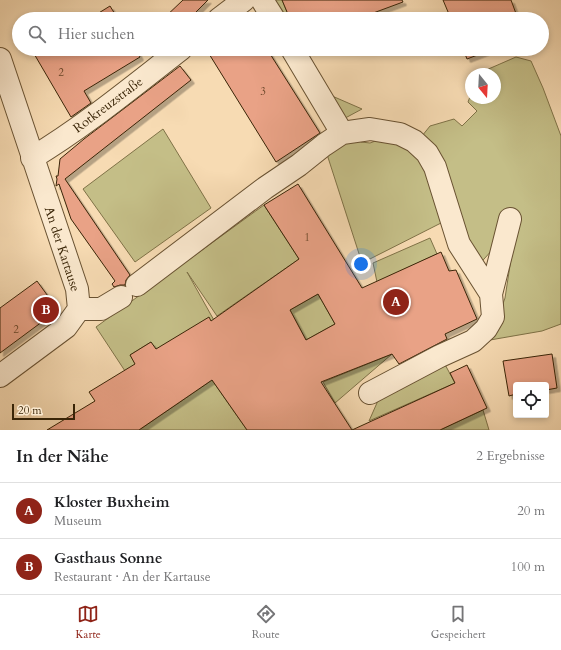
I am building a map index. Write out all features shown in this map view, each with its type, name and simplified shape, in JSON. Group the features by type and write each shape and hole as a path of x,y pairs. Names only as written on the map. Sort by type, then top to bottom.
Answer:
{"street":[{"path":"228,12 244,0"},
{"path":"262,0 270,12"},
{"name":"Rotkreuzstraße","path":"32,158 58,142 91,118 172,56"},
{"path":"296,56 342,133"},
{"name":"An der Kartause","path":"0,59 77,289 80,309 66,328 0,376"},
{"path":"80,309 101,309 129,291 268,185 299,165 342,133 370,129 400,134 414,141 427,153 435,167 459,244 491,294"},
{"path":"370,393 440,356 472,342 486,329 493,317 491,294 510,219"}],"shaded area":[{"path":"273,0 282,0 287,12 279,12"},
{"path":"516,57 531,61 561,136 561,324 542,331 490,340 505,298 513,246 493,249 476,268 443,222 362,263 324,145 354,136 361,142 370,143 378,140 418,141 430,126 454,119 462,126 477,111 470,104 501,104 501,68 491,68"},
{"path":"316,89 362,109 336,123"},
{"path":"163,129 211,208 135,262 83,189"},
{"path":"264,205 299,259 217,316 187,272 220,331 166,366 151,342 130,355 147,382 125,371 96,327"},
{"path":"430,238 437,254 377,282 373,263"},
{"path":"318,294 335,324 306,340 290,310"},
{"path":"392,354 335,403 323,382"},
{"path":"442,359 455,383 369,421 384,387"},
{"path":"212,380 247,430 139,430"},
{"path":"483,410 489,430 440,430"}],"building":[{"path":"183,0 208,0 196,12 170,12"},
{"path":"282,0 402,0 403,2 376,12 287,12"},
{"path":"443,0 511,0 515,12 448,12"},
{"path":"110,6 114,12 100,12"},
{"path":"35,56 140,56 84,91 91,103 71,117"},
{"path":"210,56 271,56 320,133 276,162"},
{"path":"466,56 475,56 467,59"},
{"path":"180,66 191,80 65,179 130,275 126,280 125,285 114,287 112,284 115,281 71,219 59,184 56,186 56,176 58,176 60,159"},
{"path":"298,184 362,288 441,252 449,271 456,270 477,319 445,334 447,339 399,364 392,354 321,382 352,430 247,430 212,380 139,430 47,430 95,401 89,392 135,364 130,355 151,342 156,349 209,317 211,321 299,259 264,205","holes":["318,294 335,324 306,340 290,310"]},
{"path":"37,281 58,310 0,353 0,308"},
{"path":"552,354 557,388 549,389 549,382 513,382 513,395 509,396 503,361"},
{"path":"467,365 487,408 440,430 352,430 455,383 450,373"}],"place":[{"name":"Kloster Buxheim","path":"396,302"},
{"name":"Gasthaus Sonne","path":"46,310"}]}
